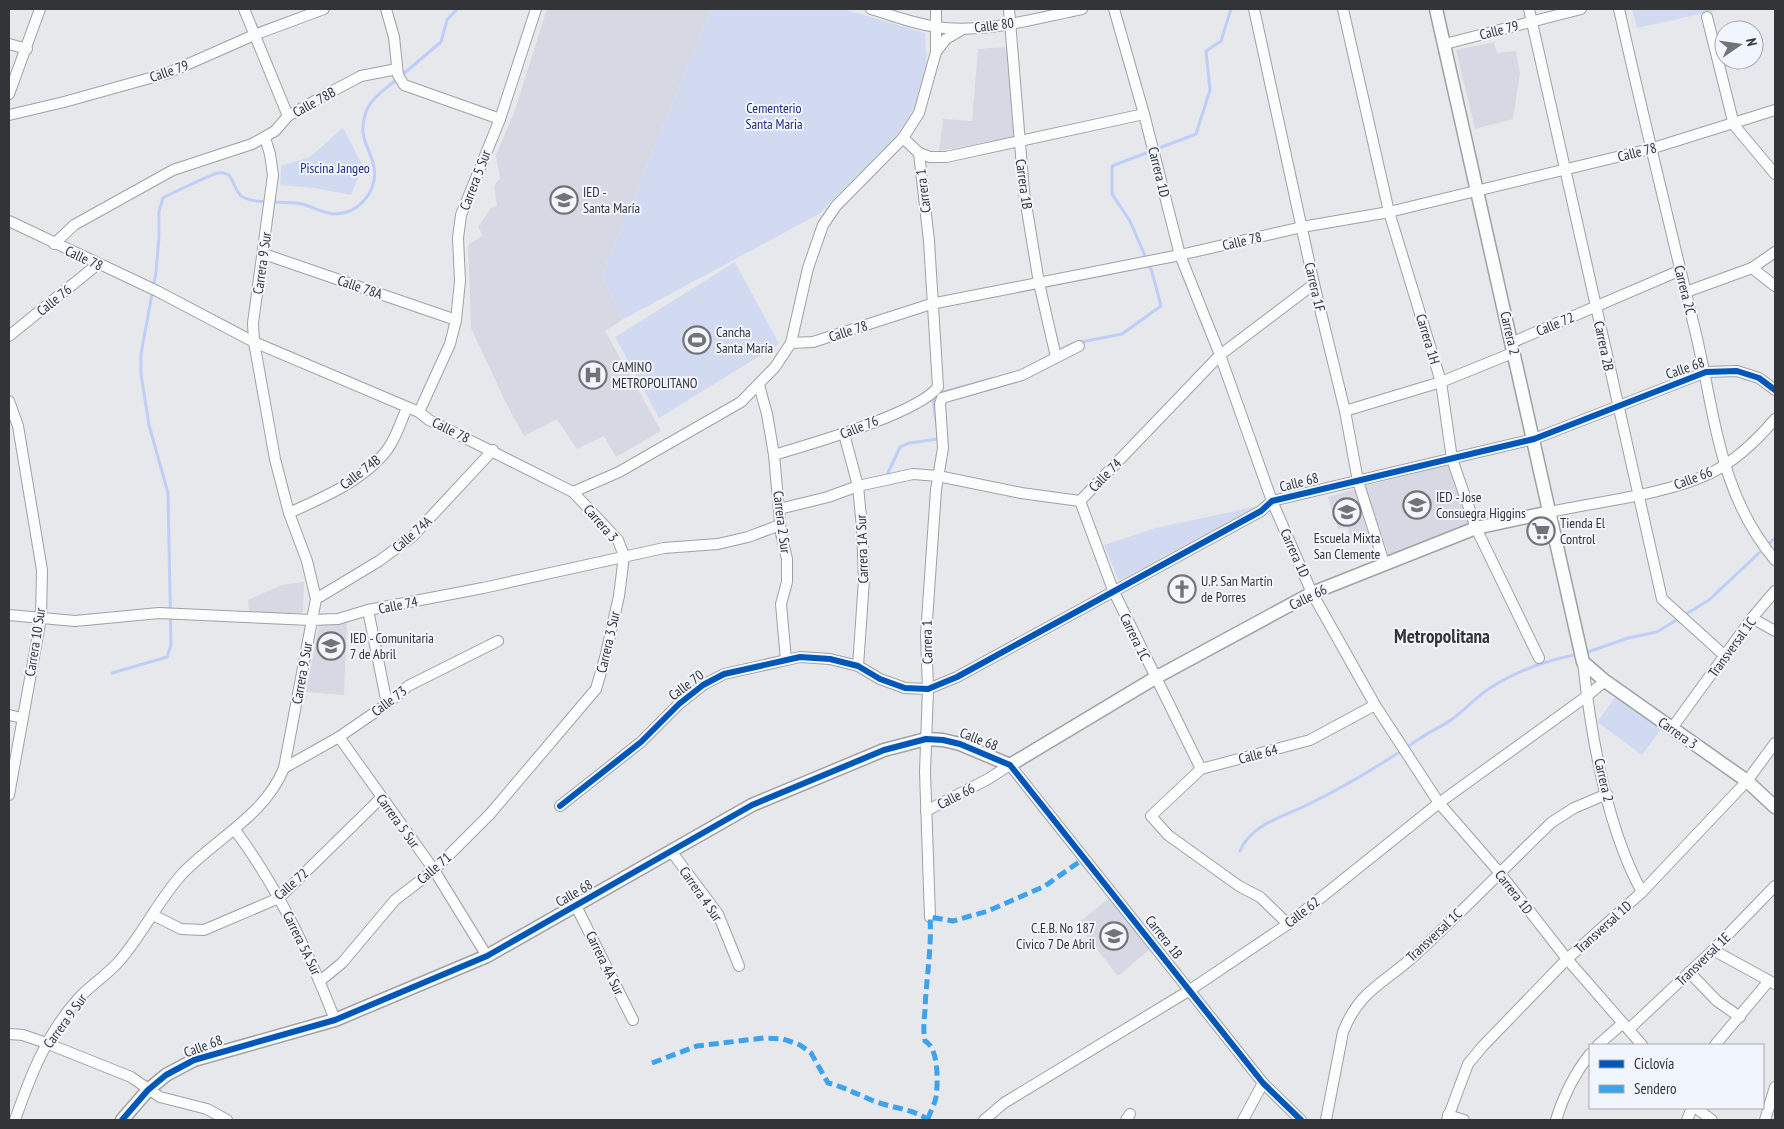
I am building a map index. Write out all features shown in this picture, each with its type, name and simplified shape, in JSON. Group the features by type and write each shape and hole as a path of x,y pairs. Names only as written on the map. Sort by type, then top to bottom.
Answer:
{"street":[{"path":"9,94 40,9"},
{"path":"244,9 288,116"},
{"name":"Calle 79","path":"9,115 168,73 254,35 324,9"},
{"path":"386,9 394,37 398,75 404,85 500,118"},
{"name":"Carrera 5 Sur","path":"419,412 450,344 456,320 460,281 458,238 461,215 500,118 536,9"},
{"name":"Calle 80","path":"871,9 934,26 964,29 1011,24 1082,9"},
{"path":"573,492 627,468 741,402 775,367 791,343 808,268 823,225 836,206 903,138 919,113 936,52 934,26 936,9"},
{"name":"Carrera 1B","path":"1009,9 1018,142 1039,283 1055,353"},
{"name":"Carrera 1D","path":"1114,9 1144,114 1180,255 1220,355 1272,502 1312,593 1375,705 1439,803 1499,872 1567,959 1641,1044"},
{"name":"Carrera 1F","path":"1254,9 1314,284 1345,411 1358,480 1384,563"},
{"name":"Carrera 1H","path":"1343,9 1388,212 1441,382 1452,459 1476,528 1539,658"},
{"name":"Carrera 2","path":"1436,9 1514,347 1582,656 1587,696 1607,794 1625,856 1642,892"},
{"name":"Carrera 2B","path":"1529,9 1617,408 1639,494 1662,599 1673,611 1725,656"},
{"name":"Calle 79","path":"1445,44 1581,9"},
{"name":"Carrera 2C","path":"1619,9 1650,149 1706,372 1724,465 1732,488 1759,541 1772,556"},
{"path":"1707,17 1734,125 1775,174"},
{"name":"Calle 80","path":"936,52 946,39 964,29"},
{"path":"9,44 27,49"},
{"name":"Calle 78B","path":"54,244 74,225 173,170 265,138 276,131 288,116 361,76 398,75"},
{"name":"Calle 78","path":"791,343 813,342 843,334 931,304 1180,255 1302,227 1388,212 1477,189 1650,149 1734,125 1775,110"},
{"path":"919,154 946,158 1144,114"},
{"name":"Carrera 9 Sur","path":"15,1120 30,1075 46,1043 77,999 122,959 182,874 235,830 276,787 284,768 316,599 307,561 289,513 275,458 254,342 253,323 264,254 272,165 265,138"},
{"name":"Carrera 1","path":"903,138 919,154 929,241 931,304 938,387"},
{"name":"Calle 78","path":"9,221 152,289 254,342 419,412 429,420 493,450 573,492"},
{"path":"1686,292 1752,268 1775,252"},
{"name":"Calle 78A","path":"264,254 456,320"},
{"name":"Calle 76","path":"9,336 98,264"},
{"path":"1752,268 1775,286"},
{"name":"Calle 72","path":"1345,411 1441,382 1595,308 1680,270"},
{"name":"Calle 74","path":"779,509 828,497 858,486 914,474 938,476 1021,493 1080,501 1220,355 1314,284"},
{"path":"1055,353 1079,346"},
{"name":"Carrera 1","path":"930,917 926,811 927,598 938,476 943,448 939,407 942,398 1022,375 1055,353"},
{"name":"Calle 68","path":"858,666 880,679 905,688 928,689 957,677 1113,590 1261,511 1272,502 1534,439 1706,372 1737,371 1759,378 1775,390"},
{"name":"Carrera 2 Sur","path":"759,385 767,414 774,456 780,525 788,571 781,604 786,660"},
{"name":"Calle 76","path":"774,456 844,434 928,398 938,387"},
{"name":"Carrera 10 Sur","path":"9,401 18,426 42,570 41,618 9,795"},
{"name":"Calle 74B","path":"289,513 357,478 383,456 407,408"},
{"name":"Calle 66","path":"926,811 988,779 1155,678 1312,593 1476,528 1680,484 1724,465 1762,434 1775,419"},
{"name":"Carrera 1A Sur","path":"844,434 858,486 862,528 864,580 858,666"},
{"name":"Calle 74A","path":"316,599 379,561 412,536 493,450"},
{"name":"Carrera 3","path":"573,492 618,540 624,556"},
{"name":"Carrera 1C","path":"1080,501 1113,590 1201,769"},
{"name":"Calle 74","path":"9,614 41,618 93,620 170,614 311,620 338,619 368,610 483,588 664,548 718,544 748,538 780,525"},
{"name":"Carrera 3 Sur","path":"570,718 581,708 596,689 615,614 624,556"},
{"name":"Transversal 1C","path":"1672,728 1752,618 1775,591"},
{"path":"368,610 387,704"},
{"path":"1752,618 1775,630"},
{"name":"Calle 73","path":"284,768 339,737 387,704 408,686 498,641"},
{"name":"Carrera 3","path":"1582,656 1611,685 1747,781 1775,806"},
{"name":"Calle 70","path":"560,806 641,742 679,704 703,685 736,670 800,657 815,657 858,666"},
{"name":"Calle 62","path":"984,1120 1004,1103 1190,990 1288,924 1439,803 1587,696 1611,685"},
{"name":"Calle 64","path":"1288,924 1260,897 1239,886 1168,835 1151,816 1201,769 1310,740 1375,705"},
{"path":"9,715 22,718"},
{"name":"Calle 71","path":"320,981 342,963 395,900 434,870 490,814 570,718"},
{"name":"Carrera 5 Sur","path":"339,737 434,870 487,956"},
{"name":"Calle 68","path":"122,1120 148,1090 166,1075 202,1057 335,1020 487,956 752,805 884,750 926,739 960,744 1010,764"},
{"name":"Transversal 1D","path":"1447,1118 1468,1064 1482,1047 1567,959 1642,892 1747,781 1775,743"},
{"name":"Carrera 1B","path":"1010,764 1262,1083 1301,1120"},
{"name":"Transversal 1C","path":"1326,1120 1343,1032 1347,1021 1364,996 1372,987 1413,956 1499,872 1560,816 1607,794"},
{"name":"Calle 72","path":"153,915 181,929 204,930 279,898 381,798"},
{"name":"Carrera 5A Sur","path":"235,830 261,866 320,981"},
{"name":"Carrera 4 Sur","path":"670,851 718,914 739,966"},
{"name":"Transversal 1E","path":"1599,1044 1626,1026 1690,972 1775,886"},
{"name":"Carrera 4A Sur","path":"576,906 633,1020"},
{"path":"1713,950 1772,983 1716,1044"},
{"path":"1690,972 1717,1001 1740,1017"},
{"path":"320,981 335,1020"},
{"path":"9,1034 23,1035 46,1043 131,1077 160,1097 207,1109 227,1120"},
{"path":"1556,1120 1560,1107 1577,1073 1589,1055"},
{"path":"1243,1120 1262,1083"},
{"path":"1765,1120 1775,1087"},
{"path":"1686,1120 1693,1109"},
{"path":"1696,1109 1712,1120"},
{"path":"1447,1118 1464,1120"}],"shaded area":[{"name":"IED - Santa María","path":"547,9 711,9 602,275 622,320 605,331 661,431 616,457 604,436 577,449 557,419 524,436 506,403 471,328 468,245 483,235 478,227 491,208 497,206 494,186 500,178 496,155 514,113"},
{"path":"1494,42 1497,53 1516,51 1520,73 1513,119 1475,129 1456,50"},
{"path":"1009,47 1015,137 939,151 943,119 972,121 978,49"},
{"name":"IED - Jose Consuegra Higgins","path":"1448,465 1469,524 1389,557 1365,486"},
{"name":"Escuela Mixta San Clemente","path":"1355,489 1368,535 1352,541 1347,527 1338,529 1328,497"},
{"path":"304,582 303,613 249,614 248,600 282,585"},
{"name":"IED - Comunitaria 7 de Abril","path":"347,623 344,695 306,692 319,625"},
{"name":"C.E.B. No 187 Civico 7 De Abril","path":"1111,897 1151,948 1118,976 1077,924"}],"green space":[{"name":"Cementerio Santa Maria","path":"711,9 843,9 925,33 927,67 919,100 900,132 819,214 622,320 602,275"},
{"path":"1632,9 1723,9 1637,28"},
{"name":"Piscina Jangeo","path":"343,128 363,166 351,195 314,188 280,185 281,166 310,157"},
{"name":"Cancha Santa María","path":"735,262 779,344 659,418 615,337"},
{"path":"1258,506 1119,581 1104,545 1156,528"},
{"path":"1616,696 1661,729 1642,755 1597,722"}],"waterway":[{"path":"402,75 441,42 447,20 457,9"},
{"path":"1045,358 1071,344 1122,334 1161,306 1152,272 1130,221 1112,194 1112,166 1196,134 1210,90 1206,51 1221,41 1231,9"},
{"path":"112,673 167,657 171,645 168,493 149,425 141,374 141,354 156,272 159,211 163,198 208,177 222,173 229,175 240,195 251,200 296,203 331,214 352,210 365,199 373,184 374,167 365,142 363,129 366,112 375,98 397,79"},
{"path":"937,427 933,400 936,394 991,379"},
{"path":"887,475 900,447 909,443 938,439 938,436"},
{"path":"1585,653 1628,638 1657,632 1709,600 1775,538"},
{"path":"1240,851 1252,834 1269,822 1322,798 1350,782 1451,720 1500,682 1533,667 1579,654"}],"marked path":[{"path":"928,1119 935,1100 937,1083 935,1058 930,1045 925,1041 924,1033 930,917 953,921 988,911 1045,886 1086,857"},
{"path":"652,1063 697,1046 764,1038 783,1039 800,1045 811,1053 828,1083 876,1102 915,1113 929,1120"}],"cycle path":[{"path":"560,806 641,742 679,704 703,685 724,674 800,657 830,659 858,666 880,679 905,688 928,689 957,677 1261,511 1272,501 1534,439 1706,372 1737,371 1759,378 1775,390"},
{"path":"122,1120 148,1090 166,1075 194,1060 335,1020 487,956 752,805 884,750 926,739 960,744 1010,765 1263,1083 1301,1120"}],"place":[{"name":"IED - Santa María","path":"564,200"},
{"name":"Cancha Santa María","path":"697,340"},
{"name":"CAMINO METROPOLITANO","path":"593,375"},
{"name":"IED - Jose Consuegra Higgins","path":"1417,505"},
{"name":"Escuela Mixta San Clemente","path":"1347,512"},
{"name":"Tienda El Control","path":"1541,531"},
{"name":"U.P. San Martín de Porres","path":"1182,589"},
{"name":"IED - Comunitaria 7 de Abril","path":"331,646"},
{"name":"C.E.B. No 187 Civico 7 De Abril","path":"1114,936"}],"district":[{"name":"Metropolitana","path":"1442,636"}]}
